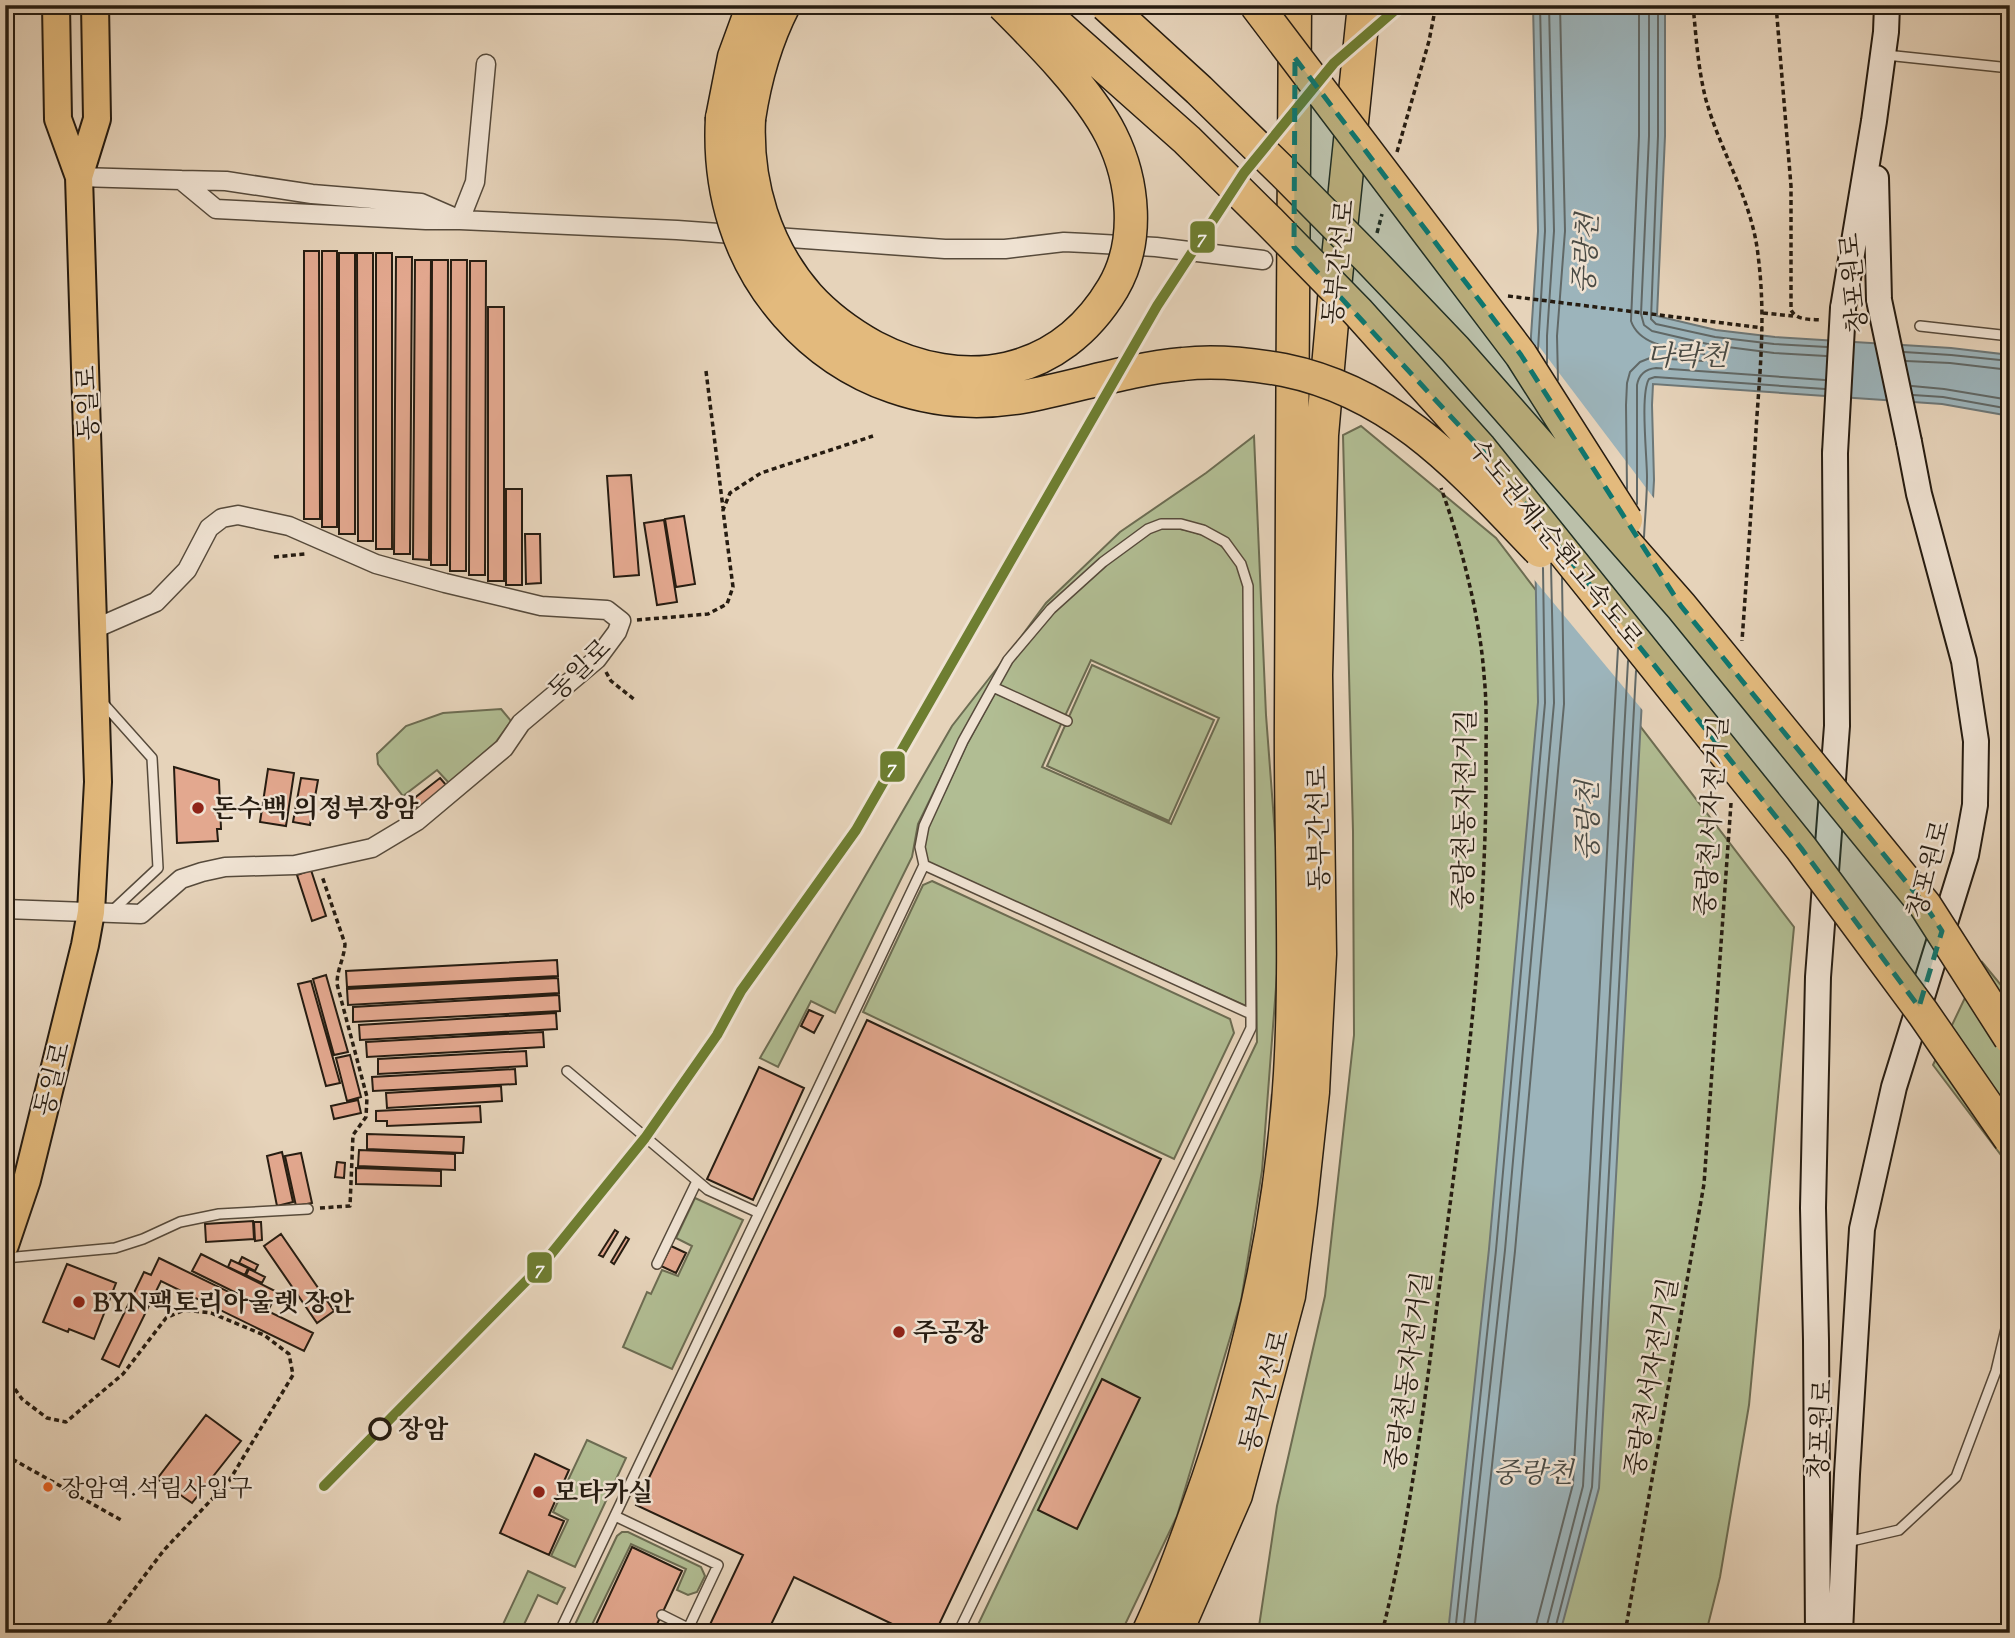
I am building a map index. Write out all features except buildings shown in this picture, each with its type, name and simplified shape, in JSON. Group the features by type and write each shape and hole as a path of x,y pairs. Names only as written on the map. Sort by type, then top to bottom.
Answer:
{"highway":[{"path":"753,5 734,57 736,119 749,145 760,211 789,271 806,294 853,334 909,363 958,372 1010,369 1034,361 1060,346 1082,328 1103,303 1118,278 1128,247 1131,215 1129,197 1119,153 1102,120 1067,74 1003,5"},
{"path":"784,5 721,148 724,184 737,231 749,260 773,298 815,343 872,380 919,396 954,401 1020,397 1148,369 1203,363 1274,368 1339,387 1400,419 1455,464 1698,717"},
{"name":"수도권제1순환고속도로","path":"1035,5 1186,140 1270,222 1358,312 1480,447 1801,848 1867,935 2010,1139"},
{"name":"수도권제1순환고속도로","path":"1106,5 1256,146 1455,349 1681,606 1925,905 2010,1038"},
{"path":"1256,5 1521,355 1681,606"},
{"name":"동부간선로","path":"1148,1633 1166,1595 1218,1453 1259,1304 1281,1175 1290,1075 1294,976 1291,730 1295,5"},
{"name":"동부간선로","path":"1176,1633 1236,1495 1289,1296 1301,1203 1313,1092 1320,954 1316,675 1322,435 1364,5"}],"main road":[{"name":"동일로","path":"5,1245 27,1180 77,980 101,912 79,177 58,119 56,5"},
{"name":"동일로","path":"79,177 97,119 95,5"}],"street":[{"name":"창포원로","path":"1818,1633 1813,1194 1818,977 1837,726 1833,314 1874,121 1887,5"},
{"path":"460,220 475,182 486,64"},
{"name":"창포원로","path":"1840,1633 1862,1229 1894,1087 1966,855 1975,805 1976,741 1964,661 1919,494 1879,300 1874,121"},
{"path":"79,177 226,181 312,194 421,203 460,220"},
{"path":"181,180 216,209 677,230 945,248 1005,249 1074,242 1157,247 1263,260"},
{"name":"동일로","path":"5,909 141,914 181,879 202,872 225,867 295,865 372,848 417,821 504,748 522,723 597,659 617,632 621,621 607,610 541,606 433,580 376,564 289,526 238,515 222,518 209,528 187,570 156,602 94,629"}],"lane":[{"path":"1882,55 2010,68"},
{"path":"1920,326 2010,336"},
{"path":"559,1633 924,865 920,847 924,826 963,741 1008,660 1051,609 1104,562 1148,529 1161,524 1181,524 1203,530 1225,542 1241,564 1248,586 1251,1028 958,1633"},
{"path":"993,687 1067,721"},
{"path":"96,695 152,758 158,868 101,912"},
{"path":"924,865 1251,1014"},
{"path":"567,1070 708,1190 759,1213"},
{"path":"657,1264 697,1181"},
{"path":"5,1258 115,1248 180,1222 219,1214 308,1209"},
{"path":"1845,1542 1899,1530 1956,1477 1996,1371 2010,1312"},
{"path":"615,1516 718,1565 687,1630 662,1615"}],"path":[{"path":"1397,152 1429,41 1436,5"},
{"path":"1693,5 1706,100 1743,194 1758,252 1763,313 1742,644"},
{"path":"1776,5 1791,186 1791,310 1796,316"},
{"path":"1375,243 1384,205"},
{"path":"1501,295 1763,328"},
{"path":"1763,313 1800,318 1833,314"},
{"path":"621,621 708,614 727,604 733,587 706,371"},
{"path":"723,510 730,493 761,473 873,436"},
{"name":"중랑천동자전거길","path":"1381,1633 1408,1517 1464,1097 1478,975 1483,890 1486,803 1484,673 1467,577 1438,482"},
{"path":"597,659 611,681 635,700"},
{"name":"중랑천서자전거길","path":"1625,1633 1704,1184 1732,794"},
{"path":"308,1209 350,1206 353,1135 366,1117 367,1097 337,984 337,970 344,956 345,944 316,860"},
{"path":"10,1382 22,1399 47,1418 66,1422 123,1374 166,1318 184,1310 211,1313 264,1335 289,1354 293,1375 229,1481 164,1550 101,1633"},
{"path":"5,1455 121,1520"}],"highlighted area":[{"path":"1295,58 1521,355 1681,606 1925,905 1942,931 1919,1007 1801,848 1480,448 1294,247"}],"green space":[{"path":"1361,426 1496,538 1794,927 1749,1405 1720,1577 1706,1633 1258,1633 1277,1506 1325,1296 1354,1035 1353,831 1343,435"},
{"path":"1254,436 1266,715 1278,874 1277,974 1262,1171 1241,1301 1177,1516 1121,1633 974,1633 1257,1042 1253,617 1251,586 1226,540 1161,520 1102,560 1007,656 1046,603 1120,532 1206,473"},
{"path":"1161,527 1190,531 1216,542 1234,561 1245,592 1246,1006 927,862 923,847 928,827 967,744 995,693 1062,722 1042,767 1171,824 1219,718 1091,660 1065,716 998,685 1023,647 1054,611 1088,579"},
{"path":"1005,658 960,738 918,824 912,857 835,1013 811,1001 778,1067 760,1058 952,726"},
{"path":"1092,665 1214,720 1169,821 1047,766"},
{"path":"501,709 511,721 496,742 449,783 437,770 403,796 378,764 377,754 406,726 443,713"},
{"path":"932,881 1230,1019 1234,1033 1174,1159 863,1012 923,885"},
{"path":"1982,962 2010,996 2010,1167 1933,1065"},
{"path":"695,1198 743,1220 672,1369 623,1347 647,1292 651,1294 662,1270 678,1276 692,1246 676,1238"},
{"path":"587,1440 626,1458 575,1567 551,1556 568,1520 553,1512"},
{"path":"628,1532 701,1567 705,1576 697,1592 688,1595 677,1590 686,1569 631,1544 588,1633 571,1633 617,1536"},
{"path":"528,1571 565,1588 557,1604 538,1595 520,1633 499,1633"}],"water":[{"name":"중랑천","path":"1533,5 1665,5 1665,136 1657,316 1716,330 1775,337 1951,348 2010,355 2010,416 1942,404 1653,384 1654,480 1599,1488 1560,1633 1448,1633 1489,1249 1538,702 1531,336 1538,231"}],"pier":[{"path":"1538,345 1656,501 1645,713 1532,577 1528,351"}],"railway":[{"path":"353,1633 358,1625"}],"transit line":[{"name":"7","path":"324,1486 543,1264 645,1138 717,1035 741,991 856,830 1157,306 1244,173 1334,63 1401,5"}],"place":[{"name":"돈수백 의정부장암","path":"198,808"},
{"name":"BYN팩토리아울렛 장안","path":"79,1302"},
{"name":"주공장","path":"899,1332"},
{"name":"장암","path":"380,1429"},
{"name":"장암역.석림사입구","path":"48,1487"},
{"name":"모타카실","path":"539,1492"}],"water label":[{"name":"다락천","path":"1687,355"}]}
